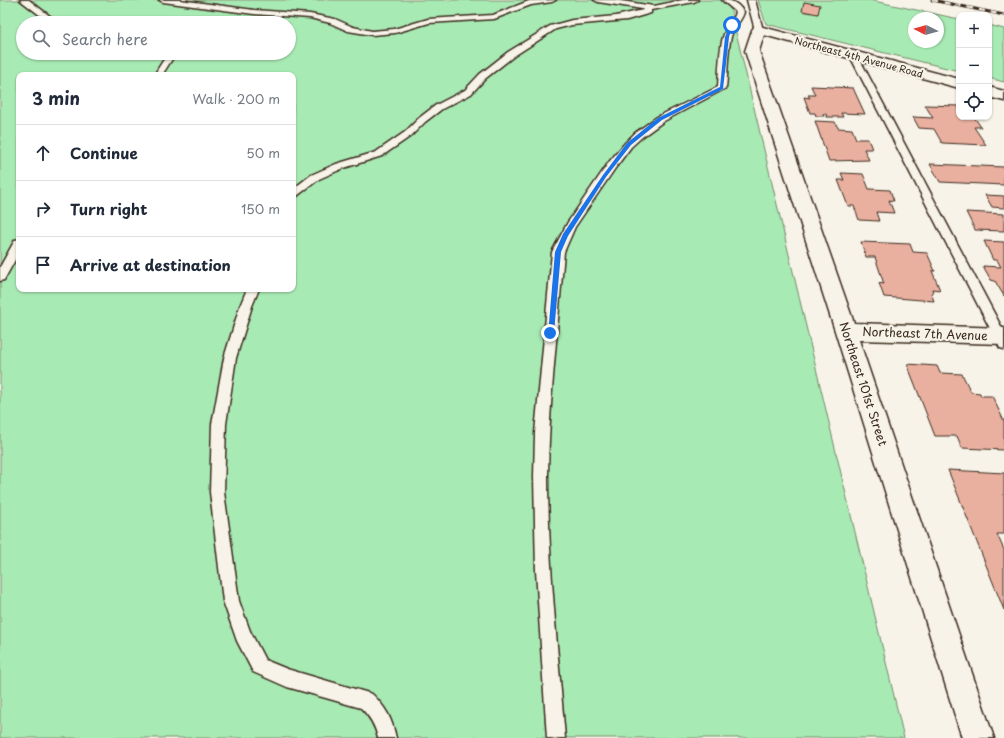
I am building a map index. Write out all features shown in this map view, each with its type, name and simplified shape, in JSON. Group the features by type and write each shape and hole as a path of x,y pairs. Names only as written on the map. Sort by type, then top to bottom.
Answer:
{"street":[{"name":"Northeast 4th Avenue Road","path":"759,30 956,83"},
{"name":"Northeast 101st Street","path":"759,30 752,51 846,330 978,738"},
{"path":"992,93 1004,96"},
{"name":"Northeast 7th Avenue","path":"846,330 1003,339"}],"lane":[{"path":"24,0 46,16"},
{"path":"163,0 239,10 310,16 332,21 351,29 372,33 395,31 428,22 494,17 529,3 552,0"},
{"path":"598,0 645,7 663,7 694,0"},
{"path":"556,738 544,571 541,477 542,434 558,252 572,223 629,144 660,119 722,88 727,37 732,25 739,17 740,12 726,0"},
{"path":"751,0 759,30"},
{"path":"296,192 315,177 340,166 379,154 408,134 422,120 439,107 468,92 471,87 487,73 554,26 619,19 639,15 648,11 645,7"},
{"path":"854,56 1003,339"},
{"path":"160,72 168,60"},
{"path":"0,277 16,248"},
{"path":"252,292 230,358 219,424 217,492 231,601 243,636 259,666 287,678 366,700 376,710 384,722 387,738"}],"green space":[{"path":"0,0 730,0 730,7 904,738 0,738"},
{"path":"758,0 869,0 926,12 908,12 908,48 944,48 944,16 956,18 956,70 766,24"},
{"path":"992,26 1004,29 1004,82 992,79"}],"building":[{"path":"804,2 820,5 818,14 802,11"},
{"path":"811,86 853,88 865,114 841,113 843,117 827,117 826,114 823,114 824,116 816,116 815,113 810,113 804,97 810,98 808,95 815,95"},
{"path":"925,105 956,106 956,120 976,120 981,127 974,127 986,145 942,143 934,129 919,128 913,117 933,118"},
{"path":"815,121 835,122 838,128 852,129 856,139 868,139 872,149 864,149 869,160 829,161"},
{"path":"930,164 1004,167 1004,185 940,182"},
{"path":"841,173 863,174 869,189 890,190 894,201 889,200 894,213 876,212 879,221 859,220 854,206 848,206 838,180 844,180"},
{"path":"985,195 1004,196 1004,208 992,207"},
{"path":"966,212 1004,214 1004,231 975,230"},
{"path":"984,241 1004,242 1004,296 995,281 991,280 983,266 1001,267 997,260 993,260"},
{"path":"861,242 910,244 913,252 927,253 935,271 932,271 940,290 932,289 933,293 931,293 934,301 884,297 879,283 884,284 875,257 866,257"},
{"path":"907,364 937,366 940,373 962,374 971,392 980,393 981,396 992,396 1004,421 1004,450 962,448 957,436 935,436"},
{"path":"948,470 1004,473 1004,534 997,534 1004,550 1004,610"}],"railway":[{"path":"932,0 1004,15"}],"route":[{"path":"550,333 558,252 572,223 629,144 660,119 722,88 727,37 732,25"}]}
